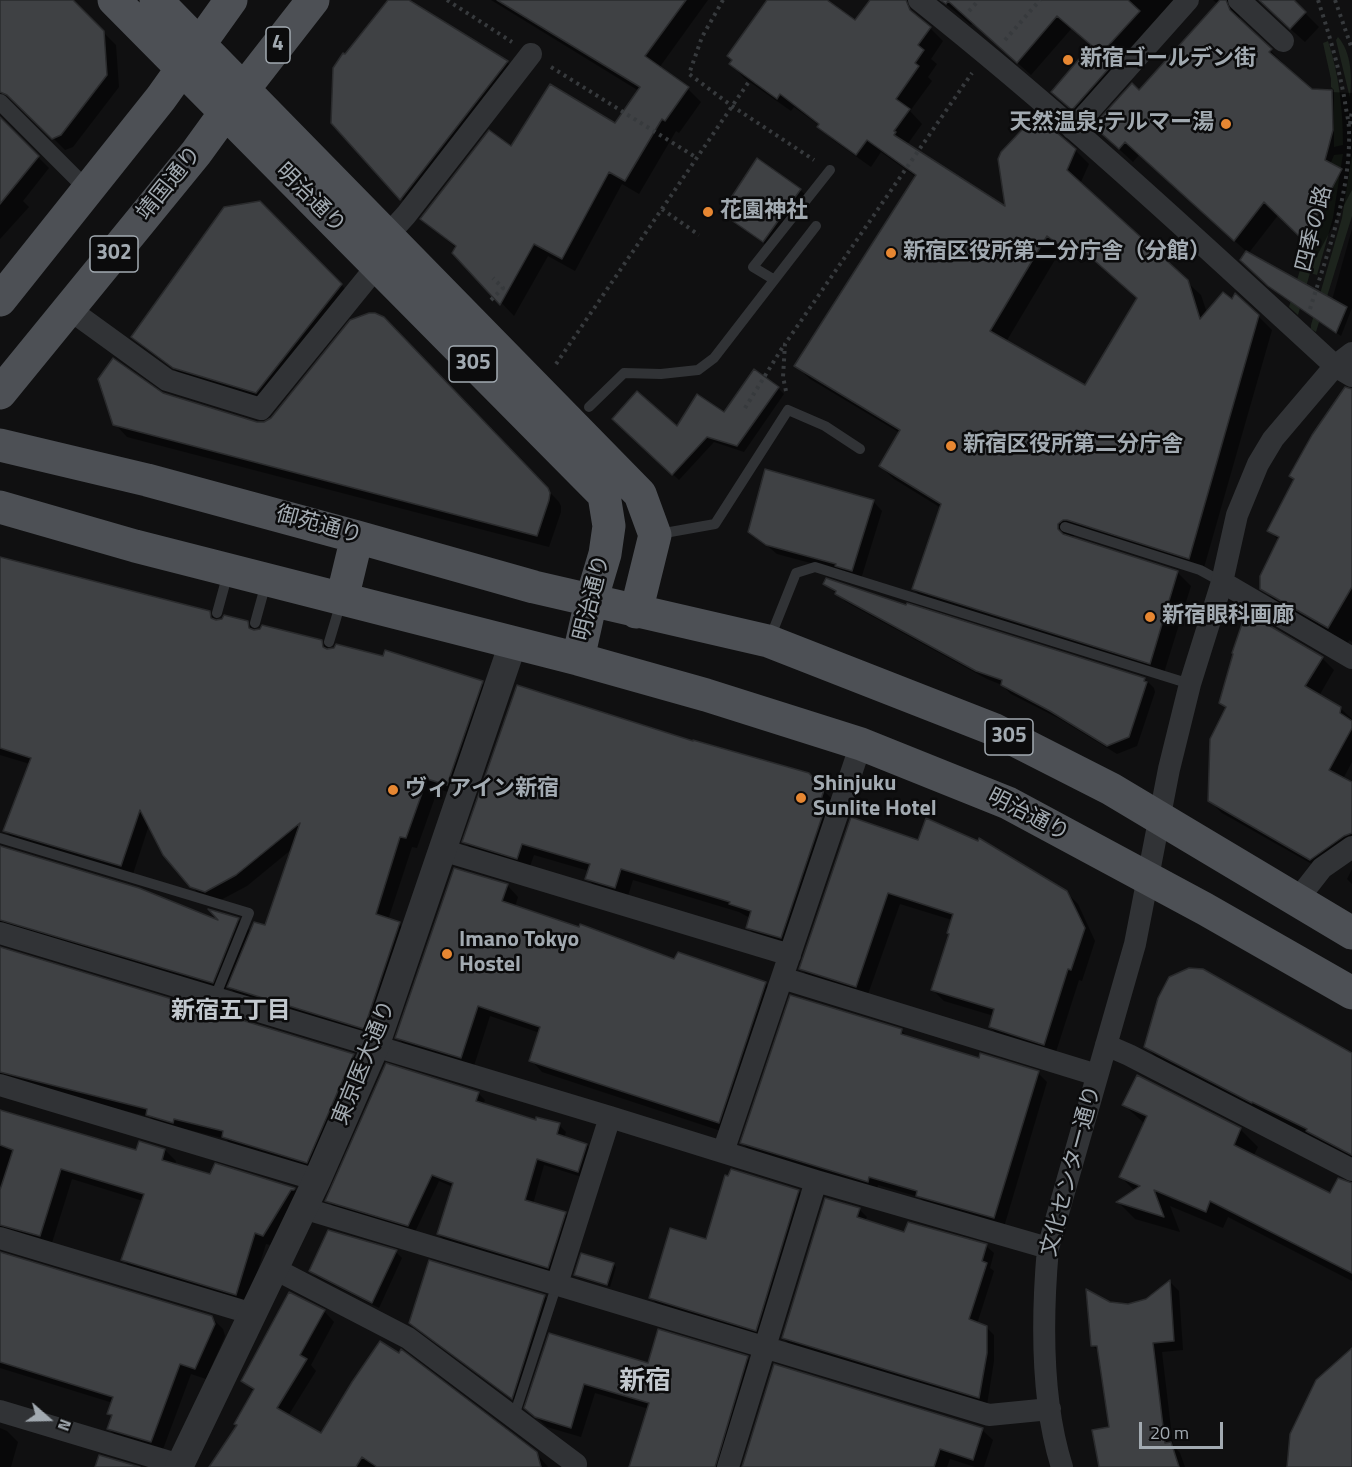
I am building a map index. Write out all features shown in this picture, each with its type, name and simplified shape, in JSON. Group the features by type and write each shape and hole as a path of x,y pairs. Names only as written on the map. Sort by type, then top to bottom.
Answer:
{"main road":[{"name":"明治通り","path":"114,0 191,57 382,251 640,494 656,535 636,612 768,641 993,729 1111,789 1352,933"},
{"name":"明治通り","path":"156,0 191,57"},
{"path":"191,57 231,0"},
{"name":"靖国通り","path":"0,393 196,153 314,0"},
{"name":"302","path":"5,282 88,190 191,57"},
{"name":"明治通り","path":"382,251 604,495 609,526 605,554 591,601 578,659 706,695 861,744 1008,803 1352,993"},
{"name":"御苑通り","path":"0,445 158,483 534,587 636,612"},
{"path":"0,507 267,580 578,659"},
{"path":"342,599 357,537"}],"street":[{"path":"919,0 988,55 1073,129 1302,336 1346,365"},
{"path":"1073,129 1188,0"},
{"path":"1239,0 1283,40"},
{"path":"69,309 167,380 261,409 382,251 406,215 531,54"},
{"path":"0,102 88,190"},
{"name":"文化センター通り","path":"1062,1467 1056,1450 1050,1408 1044,1340 1048,1248 1135,944 1159,818 1190,684 1221,582 1237,515 1258,464 1273,439 1346,365"},
{"path":"1221,582 1352,658"},
{"name":"東京医大通り","path":"180,1466 317,1180 375,1047 513,643"},
{"path":"723,1152 861,744"},
{"path":"1297,900 1322,868 1352,847"},
{"path":"442,850 790,955"},
{"path":"0,933 816,1181 1048,1248"},
{"path":"782,978 1097,1075"},
{"path":"1106,1045 1352,1170"},
{"path":"0,1085 317,1180"},
{"path":"557,1284 610,1117"},
{"path":"728,1467 816,1181"},
{"path":"303,1208 989,1415 1050,1408"},
{"path":"0,1238 253,1314"},
{"path":"275,1269 408,1338 577,1465"},
{"path":"0,1410 180,1466"}],"lane":[{"path":"773,279 753,267 830,170"},
{"path":"589,407 624,372 661,374 698,370 714,358 816,226"},
{"path":"656,535 715,524 788,410 825,426 860,449"},
{"path":"1065,527 1200,570 1221,582"},
{"path":"768,641 796,573 815,567 1190,684"},
{"path":"218,613 229,570"},
{"path":"255,623 267,580"},
{"path":"329,642 342,599"},
{"path":"0,838 249,913 215,997"},
{"path":"514,1416 557,1284"}],"path":[{"path":"447,0 697,158"},
{"path":"723,0 702,37 689,74 732,106 830,170"},
{"path":"745,408 785,344 988,55 1040,0"},
{"name":"四季の路","path":"1318,0 1338,66 1349,129"},
{"path":"1335,0 1352,49"},
{"path":"551,369 750,80"},
{"name":"四季の路","path":"1302,336 1328,256 1343,194 1352,110"},
{"path":"662,209 699,235"},
{"path":"486,305 502,288 493,278"},
{"path":"785,344 783,377 788,410"}],"shaded area":[{"path":"1338,37 1343,43 1348,58 1351,74 1350,98 1336,40"},
{"path":"1328,41 1338,79 1342,118 1343,145 1334,147 1334,90 1331,87 1323,43"},
{"path":"1343,154 1333,218 1317,275 1310,273 1298,315 1289,307 1318,218 1325,177 1334,155"},
{"path":"1352,154 1352,216 1316,332 1311,329 1311,325 1342,218"}],"building":[{"path":"0,0 73,0 104,31 107,75 61,135 52,139 7,95 0,92"},
{"path":"388,0 409,0 508,61 400,200 331,123 333,68"},
{"path":"497,0 686,0 645,56 689,87 665,121 662,119 625,181 609,172 562,259 534,244 500,305 452,253 456,246 420,219 489,130 511,146 550,84 615,123 640,87"},
{"path":"767,0 827,0 855,20 870,0 906,0 910,10 931,27 918,45 924,50 915,63 919,66 896,99 910,109 894,131 896,132 894,135 1005,206 998,159 1001,152 1036,115 1076,149 1067,170 1188,280 1200,319 1223,292 1232,299 1235,293 1259,315 1189,559 1067,520 1058,524 1058,529 1063,534 1178,571 1150,664 912,589 941,504 879,466 900,430 794,366 916,175 867,140 856,155 817,127 819,124 780,94 777,99 729,64 732,60 727,56","holes":["1047,236 1066,250 1078,246 1137,298 1085,385 990,331"]},
{"path":"940,0 1128,0 1140,11 1108,46 1115,53 1106,62 1111,66 1072,110 1051,92 1091,45 1057,16 1017,63 948,1 946,4"},
{"name":"天然温泉;テルマー湯","path":"1220,0 1226,0 1230,10 1272,49 1269,52 1312,89 1332,90 1333,130 1325,160 1342,169 1304,241 1264,202 1234,241 1125,142 1119,149 1093,126 1132,83 1139,90"},
{"path":"1259,0 1294,0 1306,12 1290,29"},
{"path":"0,117 39,156 0,204"},
{"path":"757,158 801,189 763,242 721,213"},
{"path":"260,201 342,284 256,393 173,368 131,337 224,207"},
{"path":"1246,251 1347,307 1336,333 1268,286 1240,260"},
{"path":"369,313 384,317 548,488 549,500 537,536 113,425 98,379 113,358 163,393 257,422 264,422 271,418 350,320"},
{"path":"754,369 779,387 737,446 707,437 672,475 612,419 637,391 677,426 697,394 724,412"},
{"path":"1345,387 1352,389 1352,587 1328,628 1260,589 1260,576 1279,537 1267,531 1294,479 1289,476 1312,435"},
{"path":"765,469 874,500 852,571 835,566 836,564 766,545 748,532"},
{"path":"0,557 210,611 211,618 216,620 222,619 224,615 248,621 249,628 254,630 260,629 262,625 322,640 323,647 327,649 334,648 336,644 383,656 385,650 483,681 447,785 427,779 406,838 400,837 376,914 400,922 364,1029 227,987 254,922 265,925 300,823 236,875 205,892 190,887 163,855 140,810 121,866 3,831 31,758 0,748"},
{"path":"826,578 906,605 907,603 1145,678 1144,681 1147,682 1129,737 1107,746 1050,711 1001,685 1002,680 976,671 835,594 836,591 823,584"},
{"path":"1246,612 1323,657 1305,686 1341,707 1340,713 1352,721 1352,728 1329,770 1352,782 1352,833 1344,836 1310,860 1208,801 1210,739 1226,707 1219,703"},
{"path":"517,685 693,741 809,773 824,790 819,806 825,808 781,938 746,928 751,911 729,904 730,902 621,869 615,888 585,879 590,864 522,844 517,859 462,842"},
{"path":"851,817 918,840 926,818 978,841 979,838 1067,891 1085,928 1071,970 1068,969 1044,1045 989,1027 994,1009 931,990 953,914 888,893 856,987 799,969"},
{"path":"0,846 139,888 218,920 208,909 239,918 213,983 0,920"},
{"path":"454,868 508,884 502,901 579,927 580,924 674,959 678,952 766,982 719,1123 529,1061 540,1027 478,1006 461,1058 395,1038"},
{"path":"0,947 354,1054 307,1163 222,1137 223,1131 174,1119 173,1123 146,1115 147,1109 0,1072"},
{"path":"1189,968 1203,969 1352,1053 1352,1155 1306,1131 1307,1129 1144,1047 1158,998 1169,977"},
{"path":"790,995 902,1029 901,1034 979,1058 980,1053 1039,1071 994,1218 916,1196 917,1191 869,1177 868,1182 740,1143"},
{"path":"386,1063 479,1092 476,1101 536,1120 536,1117 560,1123 557,1134 587,1144 578,1172 537,1159 525,1200 566,1212 548,1268 437,1234 453,1183 432,1175 408,1226 325,1201"},
{"path":"1137,1075 1241,1128 1234,1145 1330,1193 1338,1178 1352,1183 1352,1273 1210,1201 1206,1212 1154,1190 1164,1217 1116,1202 1140,1186 1119,1177 1147,1116 1122,1105"},
{"path":"0,1110 136,1150 139,1141 165,1149 162,1160 210,1174 215,1163 295,1188 291,1190 263,1236 255,1233 236,1295 121,1260 144,1194 61,1169 40,1236 0,1225 0,1190 13,1150 0,1145"},
{"path":"731,1169 799,1190 756,1331 649,1298 670,1228 706,1239 725,1175 728,1176"},
{"path":"825,1198 860,1208 857,1217 904,1232 908,1222 987,1244 982,1261 987,1263 969,1319 987,1326 987,1353 979,1398 782,1338"},
{"path":"328,1230 397,1250 372,1303 309,1271"},
{"path":"0,1252 212,1316 215,1324 195,1369 180,1364 151,1442 107,1429 112,1415 107,1414 113,1397 0,1362"},
{"path":"581,1253 614,1263 607,1285 574,1275"},
{"path":"429,1260 545,1295 512,1399 409,1323"},
{"path":"1170,1280 1174,1341 1153,1343 1165,1443 1171,1442 1179,1467 1099,1467 1092,1430 1109,1427 1097,1346 1091,1346 1086,1289 1110,1302 1128,1304 1146,1299"},
{"path":"289,1292 325,1310 300,1355 307,1359 277,1408 321,1433 380,1341 399,1353 401,1349 537,1452 541,1467 377,1467 362,1457 356,1467 209,1467 237,1425 234,1424 254,1389 241,1381"},
{"path":"658,1329 748,1356 715,1467 629,1467 649,1403 584,1384 571,1428 535,1417 524,1408 549,1333 648,1363"},
{"path":"1352,1348 1352,1467 1287,1467 1290,1434 1316,1380"},
{"path":"774,1364 983,1428 973,1460 940,1449 934,1467 742,1467"},
{"path":"99,1455 140,1467 95,1467"}],"place":[{"name":"新宿ゴールデン街","path":"1068,60"},
{"name":"天然温泉;テルマー湯","path":"1226,124"},
{"name":"花園神社","path":"708,212"},
{"name":"新宿区役所第二分庁舎（分館）","path":"891,253"},
{"name":"新宿区役所第二分庁舎","path":"951,446"},
{"name":"新宿眼科画廊","path":"1150,617"},
{"name":"ヴィアイン新宿","path":"393,790"},
{"name":"Shinjuku Sunlite Hotel","path":"801,798"},
{"name":"Imano Tokyo Hostel","path":"447,954"}],"district":[{"name":"新宿五丁目","path":"231,1012"},
{"name":"新宿","path":"645,1383"}]}
